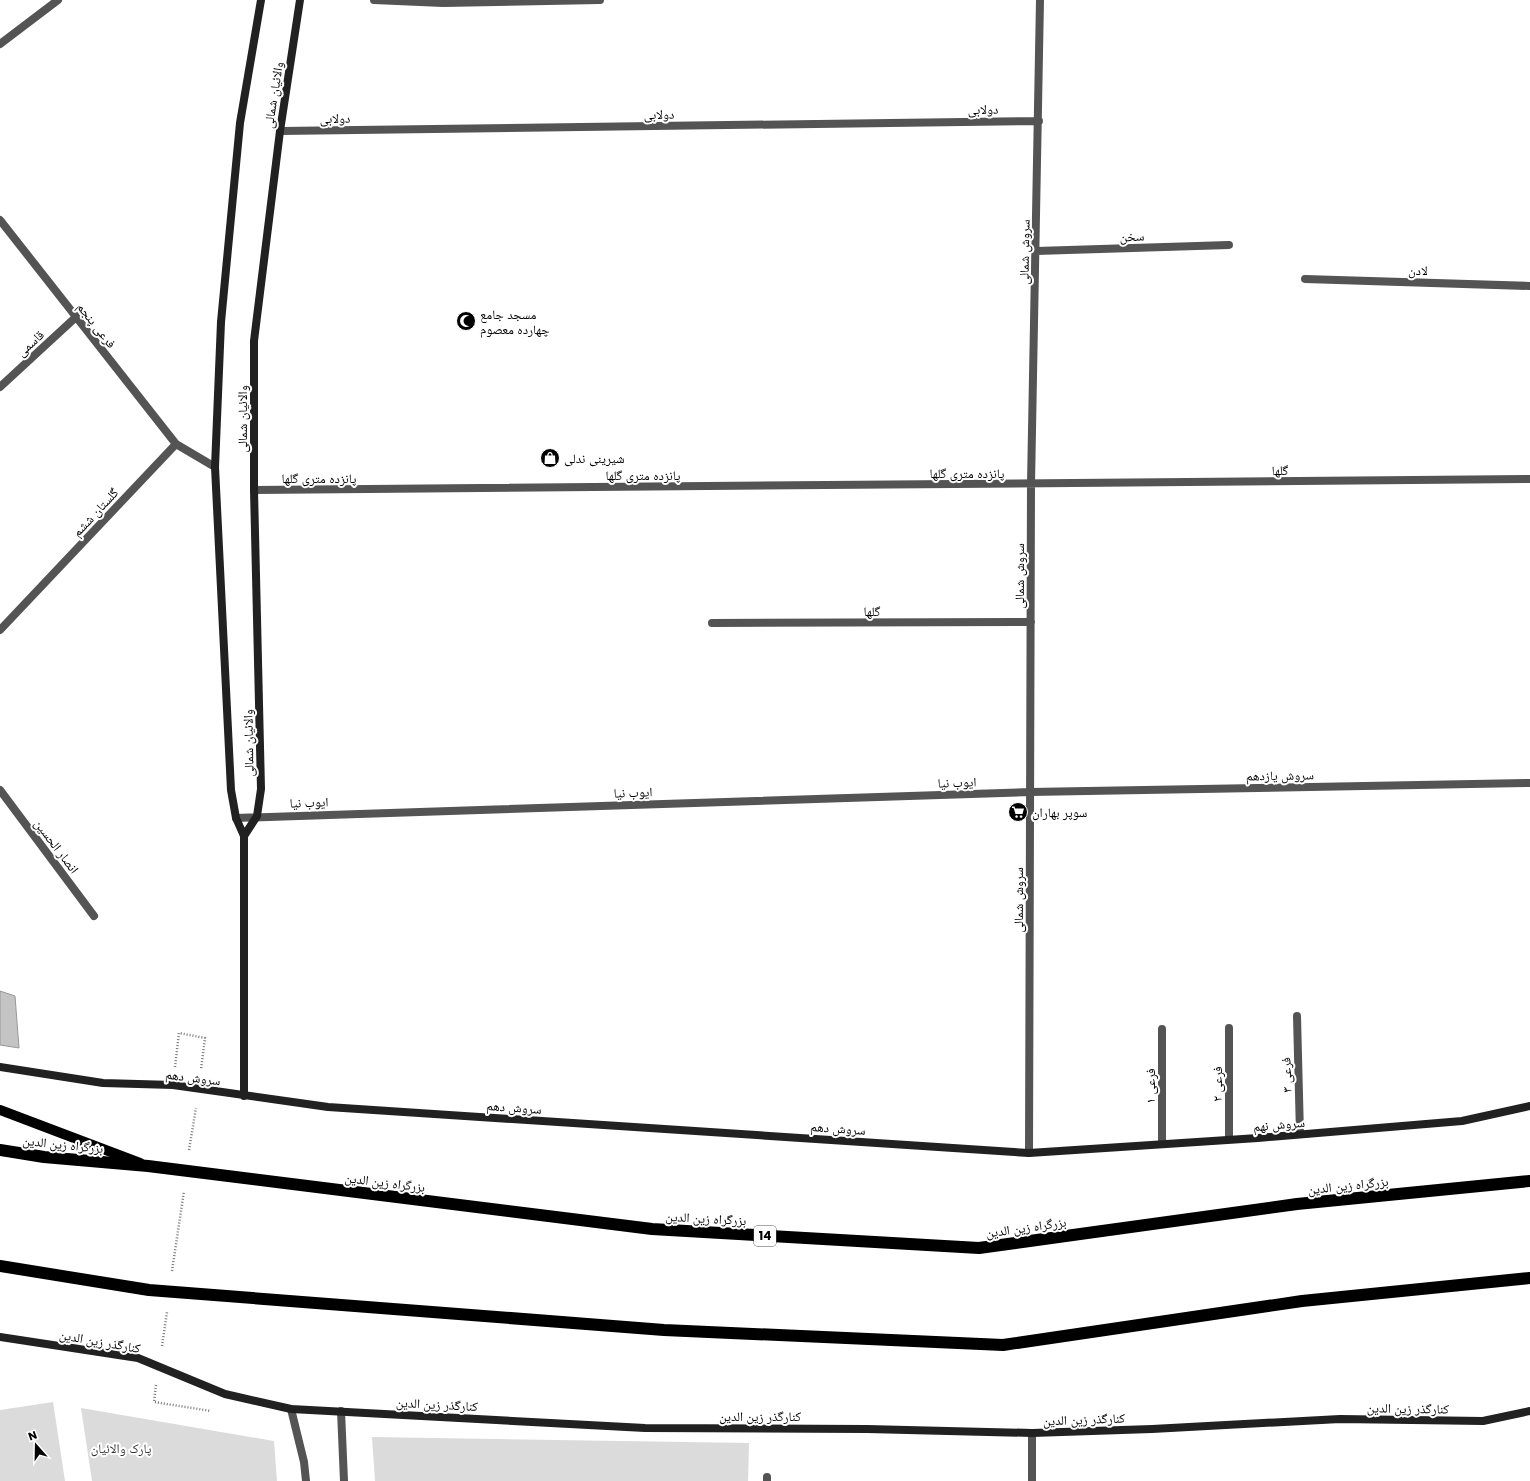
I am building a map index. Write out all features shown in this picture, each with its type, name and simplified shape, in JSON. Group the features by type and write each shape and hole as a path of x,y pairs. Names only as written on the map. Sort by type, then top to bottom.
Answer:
{"highway":[{"name":"بزرگراه زین الدین","path":"0,1150 44,1157 148,1166 652,1229 979,1248 1297,1204 1530,1181"},
{"path":"0,1266 149,1290 664,1330 1003,1345 1302,1301 1530,1278"}],"main road":[{"name":"والائیان شمالی","path":"244,1096 244,836 236,818 231,790 215,467 221,322 240,123 261,0"},
{"name":"والائیان شمالی","path":"244,836 257,816 261,789 254,490 254,341 280,131 300,0"},
{"name":"سروش دهم","path":"0,1067 103,1083 173,1086 328,1108 1029,1153"},
{"name":"سروش نهم","path":"1029,1153 1229,1140 1462,1121 1530,1106"},
{"path":"0,1110 148,1166"},
{"name":"کنارگذر زین الدین","path":"0,1337 138,1358 225,1394 291,1409 645,1428 867,1429 1032,1433 1152,1429 1340,1419 1483,1421 1530,1411"}],"street":[{"path":"0,44 58,0"},
{"path":"374,0 443,2 600,0"},
{"name":"سروش شمالی","path":"1029,1153 1031,484 1039,121 1040,0"},
{"name":"دولابی","path":"280,131 1039,121"},
{"name":"فرعی پنجم","path":"0,220 176,444"},
{"name":"سخن","path":"1036,251 1230,245"},
{"name":"لادن","path":"1305,279 1530,286"},
{"name":"قاسمی","path":"0,387 76,317"},
{"path":"176,444 215,467"},
{"name":"گلستان ششم","path":"0,630 176,444"},
{"name":"گلها","path":"1031,484 1530,479"},
{"name":"پانزده متری گلها","path":"254,490 1031,484"},
{"name":"گلها","path":"712,624 1031,622"},
{"name":"سروش یازدهم","path":"1030,792 1530,783"},
{"name":"انصار الحسین","path":"0,790 94,916"},
{"name":"ایوب نیا","path":"236,818 257,816 1030,792"},
{"name":"فرعی ۳","path":"1297,1016 1300,1134"},
{"name":"فرعی ۲","path":"1228,1028 1229,1140"},
{"name":"فرعی ۱","path":"1162,1029 1162,1144"},
{"path":"291,1409 304,1462 306,1481"},
{"path":"341,1411 344,1481"},
{"path":"1032,1433 1032,1481"}],"path":[{"path":"173,1086 179,1033 205,1038 201,1070"},
{"path":"188,1157 196,1102"},
{"path":"172,1276 184,1189"},
{"path":"162,1347 167,1307"},
{"path":"157,1378 154,1402 212,1411"}],"green space":[{"path":"53,1402 65,1481 0,1481 0,1410"},
{"name":"پارک والائیان","path":"81,1408 274,1441 277,1481 92,1481"},
{"path":"372,1437 749,1443 748,1481 375,1481"}],"building":[{"path":"0,991 15,996 19,1048 0,1045"}],"place":[{"name":"مسجد جامع چهارده معصوم","path":"466,321"},
{"name":"شیرینی ندلی","path":"550,458"},
{"name":"سوپر بهاران","path":"1018,812"}]}
